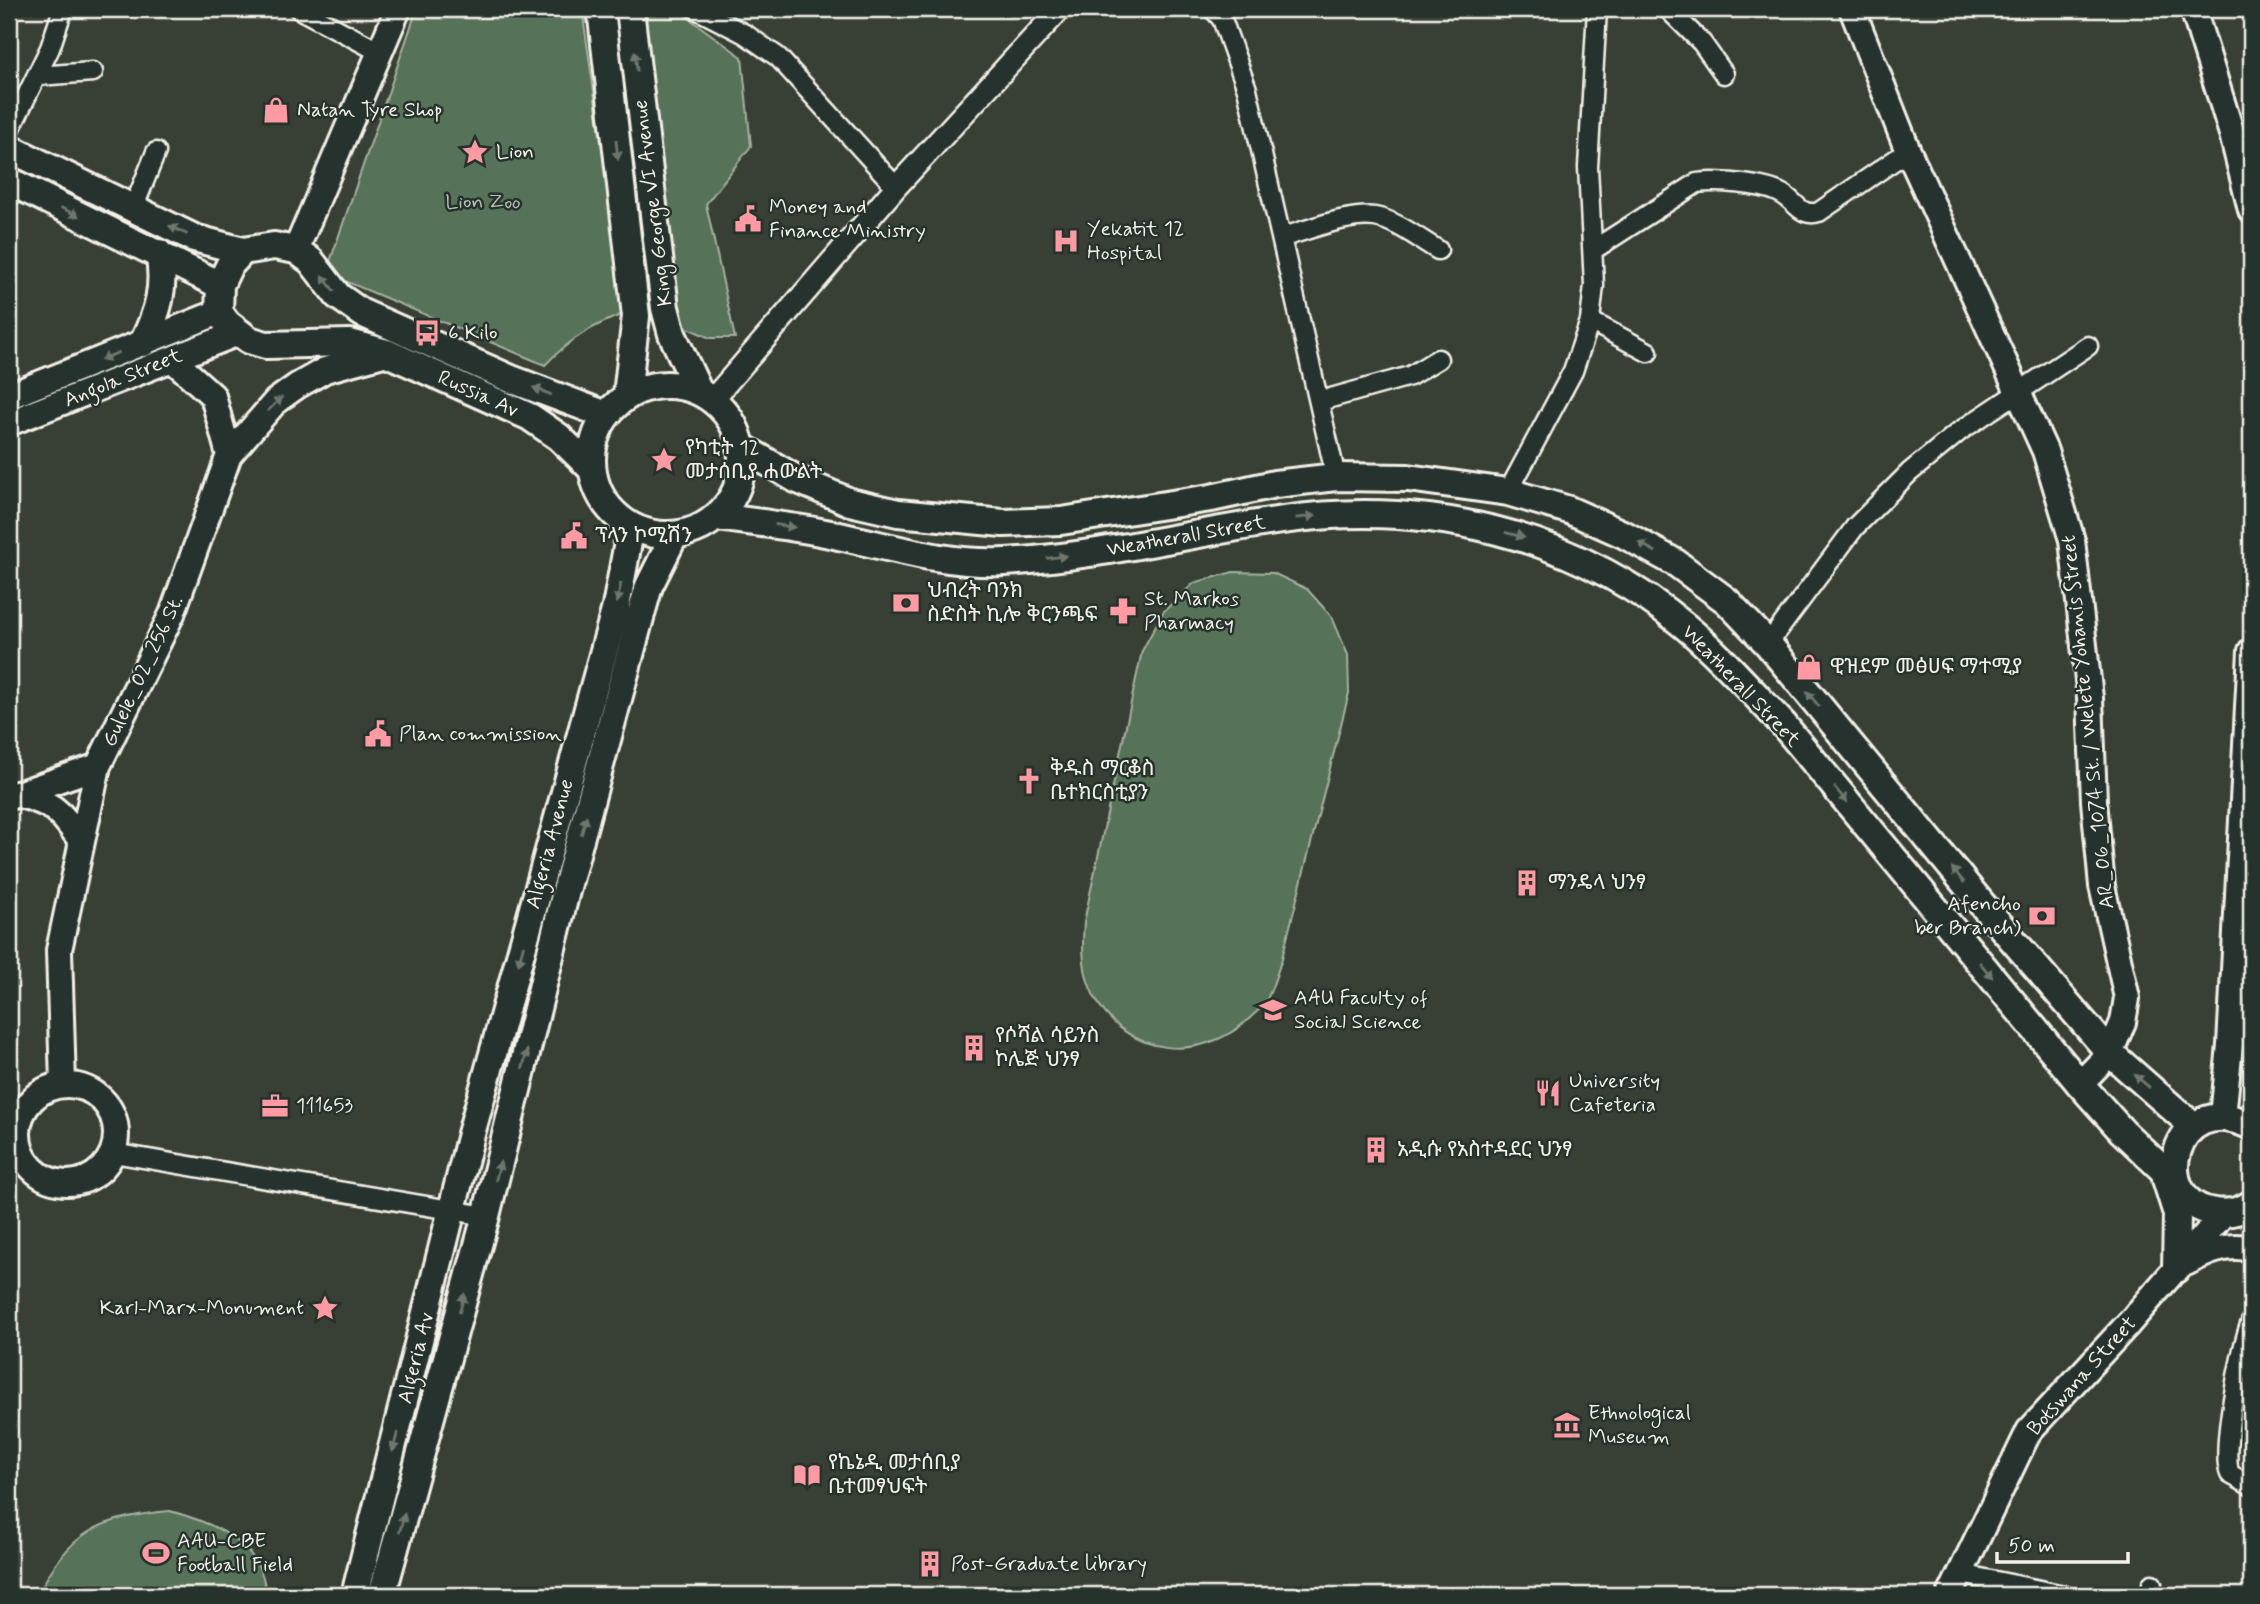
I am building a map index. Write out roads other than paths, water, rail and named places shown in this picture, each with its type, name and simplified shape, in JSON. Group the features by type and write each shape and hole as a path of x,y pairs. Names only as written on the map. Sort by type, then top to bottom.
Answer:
{"main road":[{"path":"9,148 194,238 243,251 274,246 296,250 398,9"},
{"name":"King George VI Avenue","path":"601,9 636,316 627,395"},
{"name":"King George VI Avenue","path":"631,9 664,308 672,334 705,395"},
{"name":"AR_06_1074 St. / Welete Yohanis Street","path":"1852,9 1908,151 2019,393 2059,491 2073,552 2090,698 2094,801 2102,886 2127,998 2123,1022 2110,1053"},
{"path":"2193,9 2232,134 2251,210"},
{"path":"9,181 220,285"},
{"name":"Russia Av","path":"296,250 311,261 338,296 362,313 511,379 606,415"},
{"path":"238,333 219,312 220,285 229,266 243,251"},
{"path":"143,343 159,310 163,285 159,253"},
{"path":"9,396 219,312"},
{"name":"Russia Av","path":"238,333 267,345 350,343 387,353 530,417 559,437 592,470"},
{"name":"Angola Street","path":"9,423 238,333"},
{"name":"Gulele_02_256 St.","path":"63,1084 58,1013 59,950 98,766 172,614 229,455 276,401 297,386 325,370 387,353"},
{"path":"172,359 213,396 229,455"},
{"path":"674,384 705,395 732,420 742,447 743,473 734,497 717,517 698,530 674,536 651,533 631,526 605,503 592,470 593,441 606,415 627,395 650,386 674,384"},
{"path":"742,447 796,479 850,502 898,513 1003,523 1061,521 1336,477 1408,478 1452,482 1508,492 1569,510 1625,535 1676,563 1727,601 1768,644 1981,903 2110,1053 2193,1126"},
{"name":"Weatherall Street","path":"717,517 827,533 881,548 948,559 1003,562 1060,557 1283,520 1355,512 1405,513 1449,519 1529,539 1569,556 1622,582 1683,625 1732,671 1783,724 2080,1084 2122,1131 2170,1175 2197,1206 2242,1212"},
{"path":"1003,523 1003,562"},
{"name":"Algeria Avenue","path":"475,1120 616,607 631,526"},
{"name":"Algeria Avenue","path":"509,1125 566,891 649,586 674,536"},
{"path":"2222,1116 2231,1031 2251,651"},
{"path":"578,739 606,745"},
{"path":"12,796 98,766"},
{"path":"12,796 42,800 57,809 80,841"},
{"path":"2080,1084 2110,1053"},
{"path":"63,1084 83,1086 101,1097 113,1113 117,1133 113,1153 100,1171 81,1182 59,1183 38,1175 22,1157 17,1133 23,1110 40,1092 63,1084"},
{"path":"2176,1269 2178,1214 2170,1175 2175,1168 2176,1153 2193,1126 2222,1116 2251,1126"},
{"name":"Algeria Av","path":"355,1595 475,1120"},
{"name":"Algeria Av","path":"384,1593 509,1125"},
{"name":"Botswana Street","path":"1956,1585 2029,1431 2176,1269 2242,1212"},
{"path":"2176,1269 2208,1252 2225,1248 2251,1250"},
{"path":"368,1551 384,1593"}],"street":[{"path":"9,132 37,76 63,9"},
{"path":"299,9 380,52"},
{"path":"696,9 745,34 778,57 896,187"},
{"path":"705,395 1060,9"},
{"path":"1213,9 1222,19 1247,89 1336,477"},
{"path":"1508,492 1573,372 1590,321 1594,285 1588,167 1597,9"},
{"path":"1668,9 1702,43 1724,74"},
{"path":"37,76 93,72"},
{"path":"1593,250 1697,183 1712,180 1776,191 1787,196 1803,213 1810,215 1819,212 1908,151"},
{"path":"134,209 156,152"},
{"path":"1283,237 1328,224 1375,217 1393,223 1438,250"},
{"path":"1590,321 1648,352"},
{"path":"1768,644 1855,527 1940,448 2088,346"},
{"path":"1320,401 1410,376 1438,359"},
{"path":"113,1153 486,1216"},
{"path":"2251,1322 2243,1345 2226,1453 2230,1474 2251,1486"},
{"path":"1956,1585 2065,1595"}],"place":[{"name":"Natan Tyre Shop","path":"276,110"},
{"name":"Lion","path":"475,152"},
{"name":"Money and Finance Ministry","path":"748,219"},
{"name":"Yekatit 12 Hospital","path":"1066,241"},
{"name":"6 Kilo","path":"427,333"},
{"name":"የካቲት 12 መታሰቢያ ሐውልት","path":"664,460"},
{"name":"ፕላን ኮሚሽን","path":"574,536"},
{"name":"ህብረት ባንክ ስድስት ኪሎ ቅርንጫፍ","path":"906,603"},
{"name":"St. Markos Pharmacy","path":"1123,611"},
{"name":"ዊዝደም መፅሀፍ ማተሚያ","path":"1809,667"},
{"name":"Plan commission","path":"378,734"},
{"name":"ቅዱስ ማርቆስ ቤተክርስቲያን","path":"1029,781"},
{"name":"ማንዴላ ህንፃ","path":"1527,883"},
{"name":"Afencho ber Branch)","path":"2042,916"},
{"name":"AAU Faculty of Social Science","path":"1273,1010"},
{"name":"የሶሻል ሳይንስ ኮሌጅ ህንፃ","path":"974,1048"},
{"name":"University Cafeteria","path":"1548,1093"},
{"name":"111653","path":"275,1106"},
{"name":"አዲሱ የአስተዳደር ህንፃ","path":"1376,1150"},
{"name":"Karl-Marx-Monument","path":"325,1308"},
{"name":"Ethnological Museum","path":"1567,1425"},
{"name":"የኬኔዲ መታሰቢያ ቤተመፃህፍት","path":"807,1475"},
{"name":"AAU-CBE Football Field","path":"156,1553"},
{"name":"Post-Graduate library","path":"930,1564"}],"park label":[{"name":"Lion Zoo","path":"483,202"}]}
